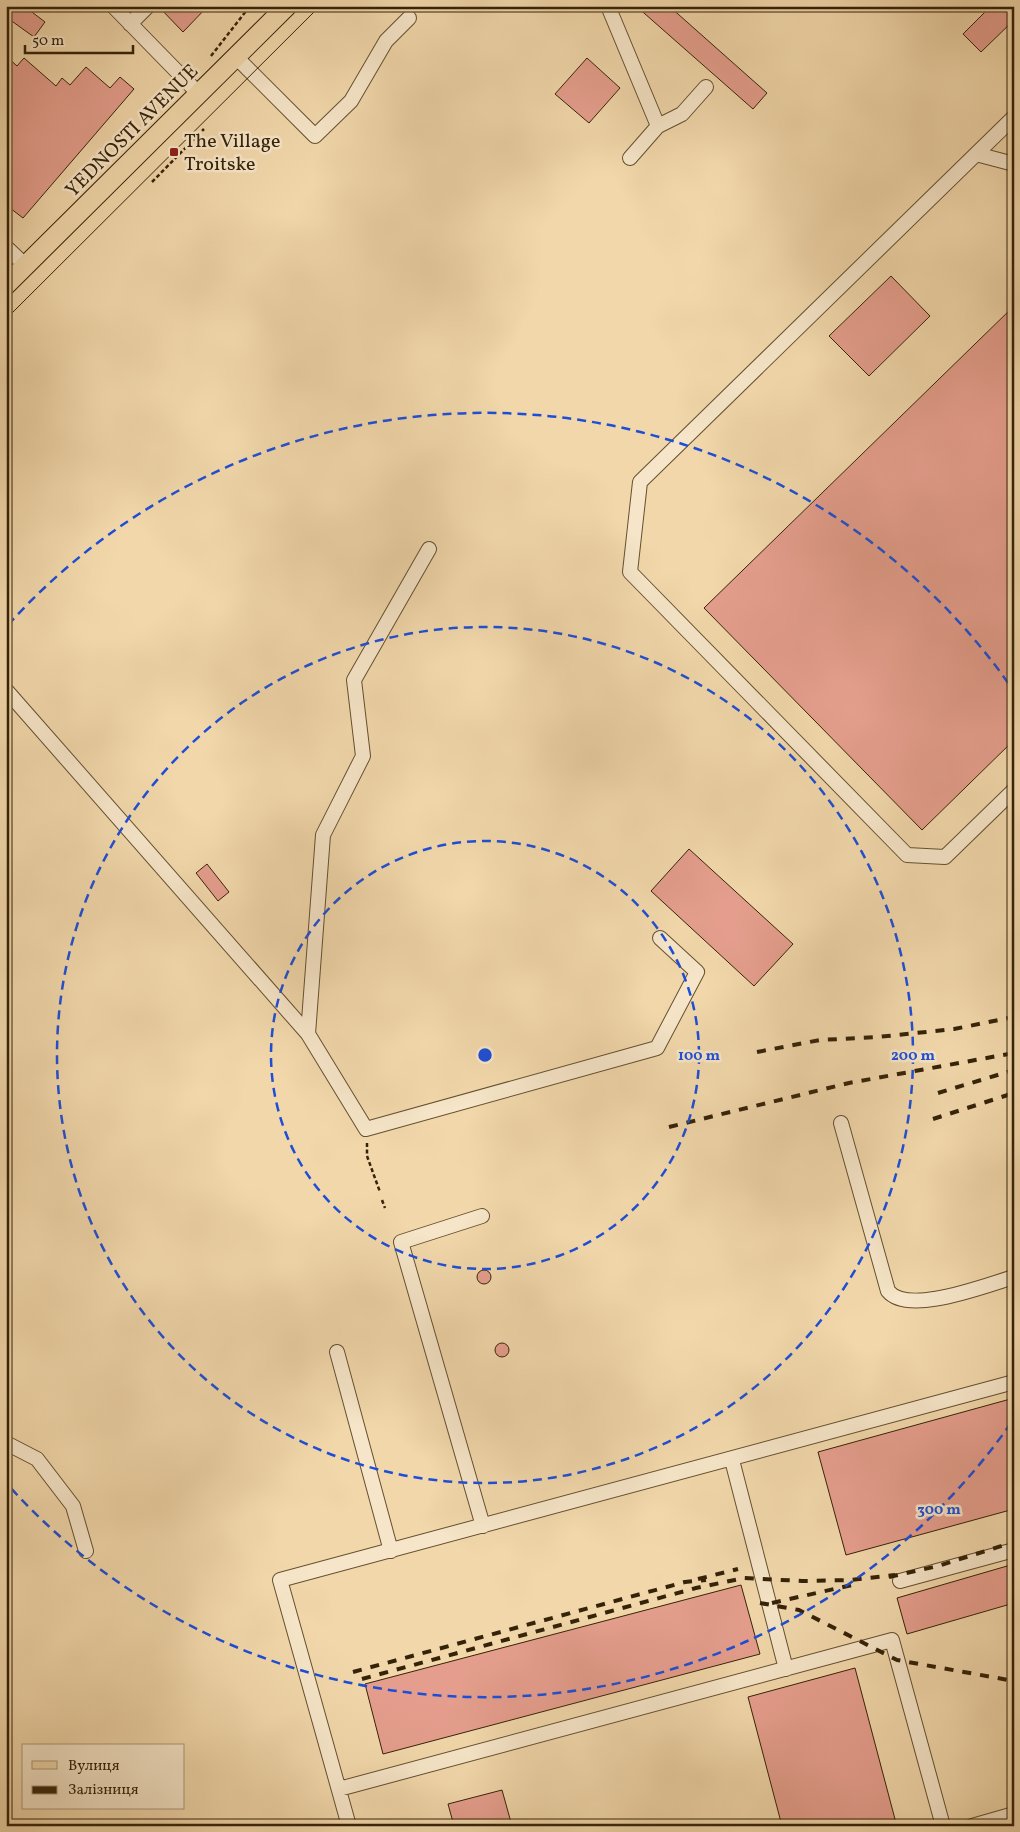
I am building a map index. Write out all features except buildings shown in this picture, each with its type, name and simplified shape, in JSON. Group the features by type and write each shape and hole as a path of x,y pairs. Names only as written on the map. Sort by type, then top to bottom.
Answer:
{"main road":[{"name":"YEDNOSTI AVENUE","path":"6,285 287,6"}],"street":[{"path":"113,6 198,94"},
{"path":"130,24 148,6"},
{"path":"608,6 658,126"},
{"path":"236,57 315,136 351,100 386,40 409,18"},
{"path":"630,158 658,126 682,114 706,87"},
{"path":"1014,117 640,482 630,572 907,855 945,857 1014,790"},
{"path":"976,154 1014,164"},
{"path":"6,247 26,266"},
{"path":"308,1034 323,835 363,756 354,680 429,549"},
{"path":"6,690 308,1034 366,1129 657,1048 697,972 660,938"},
{"path":"841,1123 888,1291 893,1297 903,1301 933,1300 1014,1277"},
{"path":"482,1216 401,1242 483,1526"},
{"path":"337,1352 391,1550"},
{"path":"349,1826 280,1580 732,1460 1014,1382"},
{"path":"6,1443 36,1459 73,1506 86,1551"},
{"path":"732,1460 786,1669"},
{"path":"900,1581 1014,1550"},
{"path":"339,1790 892,1640 943,1826"},
{"path":"972,1826 1014,1814"}],"path":[{"path":"152,182 204,129"},
{"path":"367,1156 380,1192"},
{"path":"382,1200 385,1208"}],"tram line":[{"path":"6,319 320,6"}],"railway":[{"path":"757,1052 820,1040 878,1037 954,1029 1014,1017"},
{"path":"669,1127 849,1083 1014,1053"},
{"path":"938,1093 1014,1070"},
{"path":"933,1119 1014,1093"},
{"path":"889,1577 938,1566 1014,1542"},
{"path":"698,1579 738,1569"},
{"path":"362,1679 696,1588 744,1578 802,1581 850,1580 895,1575"},
{"path":"353,1672 685,1582 706,1580"},
{"path":"772,1603 852,1585"},
{"path":"760,1603 799,1610 897,1660 1014,1681"}],"place":[{"name":"The Village Troitske","path":"174,152"}]}
